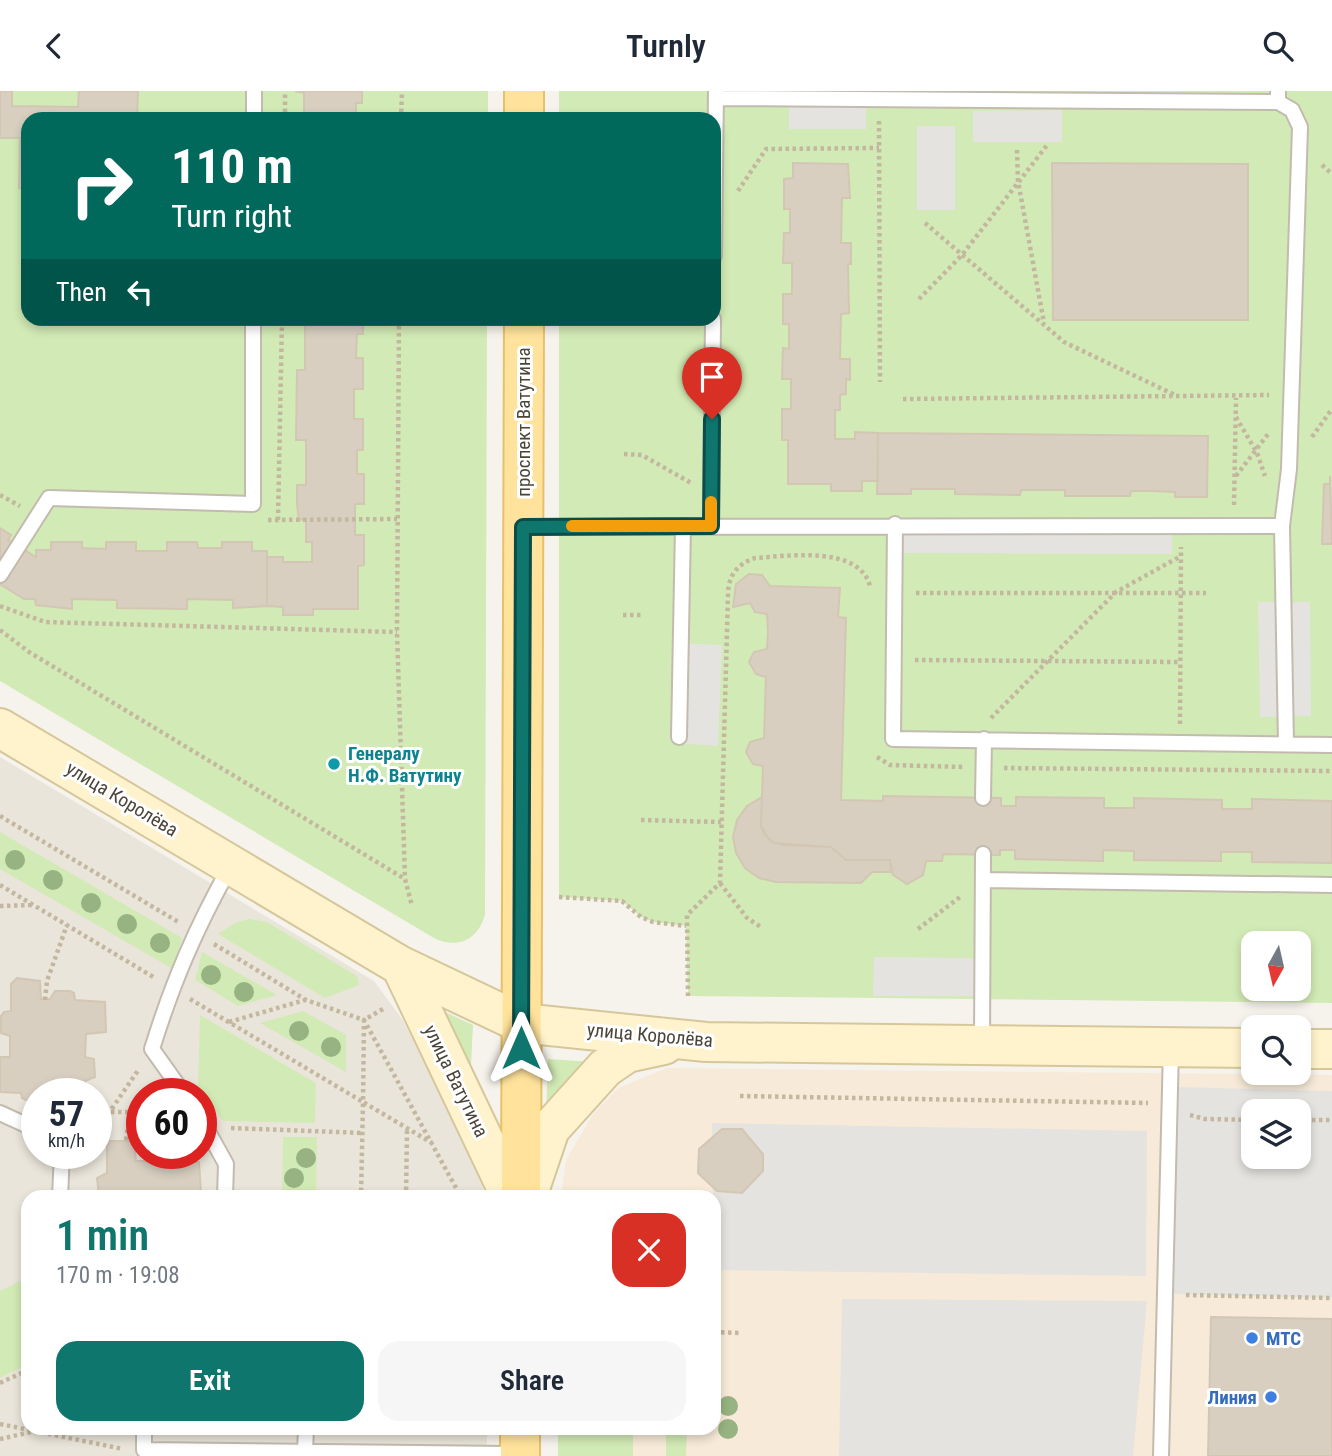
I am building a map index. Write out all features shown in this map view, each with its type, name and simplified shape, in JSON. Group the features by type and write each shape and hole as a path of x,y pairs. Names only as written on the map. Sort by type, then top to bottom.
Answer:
{"main road":[{"path":"524,91 524,112"},
{"name":"проспект Ватутина","path":"521,1190 524,326"}],"street":[{"name":"улица Королёва","path":"0,728 401,966 521,1023 686,1040 1241,1048"},
{"name":"улица Ватутина","path":"401,966 509,1190"},
{"path":"529,1190 550,1129 605,1068 627,1053 686,1040"},
{"path":"1311,1048 1332,1049"}],"lane":[{"path":"254,91 254,112"},
{"path":"716,112 716,94 1278,96 1292,110 1300,127 1289,469 1282,526 1286,744"},
{"path":"0,575 49,498 253,504 253,326"},
{"path":"711,526 713,326"},
{"path":"523,527 895,524 1282,526"},
{"path":"895,524 893,739 1332,745"},
{"path":"679,737 683,526"},
{"path":"983,798 984,739"},
{"path":"982,1046 983,854"},
{"path":"173,1078 152,1049 194,931 232,865"},
{"path":"983,880 1332,885"},
{"path":"1161,1456 1171,1047"},
{"path":"0,1113 21,1123"},
{"path":"217,1147 226,1164 225,1190"},
{"path":"60,1190 61,1169"},
{"path":"144,1435 144,1453 520,1446"},
{"path":"306,1435 306,1451"}],"path":[{"path":"285,91 285,112"},
{"path":"401,112 402,91"},
{"path":"919,299 962,255 1048,144"},
{"path":"721,216 766,149 879,148 880,382"},
{"path":"1017,150 1017,181 1044,324"},
{"path":"925,223 1064,342 1181,398"},
{"path":"282,326 278,520 397,519"},
{"path":"399,326 397,632 405,879 412,906"},
{"path":"903,399 1236,398 1291,394"},
{"path":"1234,510 1236,398"},
{"path":"1236,417 1257,453 1282,526"},
{"path":"984,739 984,725 1045,661 1116,593 1181,556 1180,728"},
{"path":"895,593 1206,593"},
{"path":"0,607 45,622 397,632"},
{"path":"622,615 642,615"},
{"path":"0,630 29,652 405,879"},
{"path":"894,660 1180,662"},
{"path":"0,816 306,1000 364,1020 457,1190"},
{"path":"641,820 721,822"},
{"path":"918,929 983,880"},
{"path":"720,883 747,918 761,927"},
{"path":"0,885 433,1144"},
{"path":"559,897 622,901 653,922 686,926 688,996"},
{"path":"0,906 33,905"},
{"path":"46,1000 47,981 67,925"},
{"path":"229,1022 306,1000"},
{"path":"364,1020 388,1006"},
{"path":"361,1190 364,1020"},
{"path":"740,1096 1149,1103 1205,1119 1241,1119"},
{"path":"1311,1120 1332,1120"},
{"path":"217,1124 363,1133"},
{"path":"406,1190 407,1129"},
{"path":"1165,1294 1332,1298"},
{"path":"721,1332 740,1333"},
{"path":"0,1383 21,1373"},
{"path":"0,1424 21,1428"},
{"path":"0,1439 21,1434"},
{"path":"54,1435 144,1453"}],"shaded area":[{"path":"789,98 866,98 866,129 789,129"},
{"path":"1062,110 1062,142 973,142 973,111"},
{"path":"917,126 955,126 955,210 917,210"},
{"path":"903,532 1172,533 1172,554 903,553"},
{"path":"1258,602 1310,602 1311,716 1260,717"},
{"path":"675,643 722,645 718,746 672,743"},
{"path":"0,757 374,981 402,1019 477,1164 483,1190 21,1190 21,1435 487,1435 487,1456 0,1456"},
{"path":"874,957 979,958 979,996 873,996"},
{"path":"667,1068 1241,1074 1241,1085 1311,1085 1311,1075 1332,1075 1332,1456 558,1456 558,1435 721,1435 721,1190 562,1190 566,1160 593,1114 618,1088"},
{"path":"1174,1087 1332,1091 1332,1298 1170,1294"},
{"path":"712,1123 1147,1131 1146,1276 721,1270 721,1190 713,1190"},
{"path":"842,1299 1147,1301 1133,1456 839,1456"}],"green space":[{"path":"0,91 488,91 488,112 21,112 21,326 487,326 485,914 478,930 473,936 459,942 451,943 434,938 0,681"},
{"path":"559,91 1332,91 1332,1003 688,996 686,926 653,922 641,917 622,901 559,897 559,326 721,326 721,112 559,112"},
{"path":"0,832 182,938 173,969 0,869"},
{"path":"249,919 267,922 357,976 359,985 325,998 218,934 235,923"},
{"path":"202,952 277,995 238,1006 195,980"},
{"path":"430,1005 473,1025 470,1084"},
{"path":"303,1011 346,1035 346,1072 260,1023"},
{"path":"200,1015 316,1083 315,1123 223,1121 217,1112 217,1078 198,1078"},
{"path":"548,1059 594,1062 546,1118"},
{"path":"283,1137 317,1137 316,1190 282,1190"},
{"path":"21,1280 21,1368 0,1378 0,1291"},
{"path":"558,1435 633,1435 633,1456 558,1456"},
{"path":"666,1435 687,1435 686,1456 666,1456"}],"building":[{"path":"0,91 12,91 12,106 78,107 79,91 138,91 137,112 21,112 21,188 20,138 0,138"},
{"path":"295,91 362,91 362,103 356,103 356,112 304,112 304,93"},
{"path":"793,163 848,164 850,198 842,198 841,243 851,243 851,264 848,264 849,313 841,314 840,359 850,359 850,380 846,379 846,394 840,395 840,410 835,410 835,439 855,439 855,432 878,433 878,481 862,481 862,491 831,491 831,484 788,484 788,440 782,440 782,409 791,409 791,379 782,379 783,348 789,349 789,324 783,324 783,294 792,294 792,263 783,263 784,233 790,233 790,209 784,209 784,179 793,178"},
{"path":"1052,163 1248,164 1248,320 1053,320"},
{"path":"305,326 363,326 363,334 357,334 356,358 363,358 363,389 354,389 354,419 363,419 363,450 357,450 357,474 364,474 364,504 355,504 355,535 364,535 364,565 358,566 358,609 313,609 313,615 283,615 283,607 267,606 267,557 283,557 283,562 312,562 312,542 306,542 306,519 299,520 297,504 297,485 306,485 306,440 296,440 297,370 305,370"},
{"path":"878,433 1208,436 1207,497 1175,497 1175,492 1153,491 1131,491 1130,496 1065,496 1065,490 1021,490 1020,495 955,494 955,489 911,489 911,494 877,494"},
{"path":"1330,476 1332,544 1322,544 1324,484 1330,484"},
{"path":"0,528 11,535 8,540 36,557 36,550 51,550 51,542 82,542 82,548 106,549 106,542 136,542 136,551 167,551 167,542 197,542 198,548 222,548 222,542 252,542 252,551 267,551 267,606 233,608 233,600 187,599 187,609 117,608 117,600 72,599 72,609 36,605 35,599 24,599 0,584"},
{"path":"749,574 762,575 770,586 840,588 838,617 846,618 841,800 883,801 883,796 1001,798 1001,806 1016,806 1016,797 1104,798 1104,808 1134,808 1134,798 1222,800 1222,809 1252,809 1252,799 1332,801 1332,863 1252,862 1252,852 1221,852 1221,861 1134,860 1134,851 1103,850 1103,861 1015,859 1015,850 1000,850 1000,855 943,854 942,861 926,861 923,875 907,884 893,875 890,860 846,860 831,847 774,843 764,834 761,826 763,766 753,764 746,752 750,742 764,738 766,677 756,674 749,662 754,652 767,649 768,632 767,614 755,612 750,603 733,607 736,584"},
{"path":"762,797 761,826 770,841 783,845 831,847 846,860 890,860 891,872 872,872 861,883 776,882 759,878 745,868 736,853 733,837 737,820 747,806"},
{"path":"17,978 40,981 41,999 50,999 55,991 70,991 74,993 75,1000 105,1002 106,1032 86,1034 85,1057 94,1059 95,1077 21,1078 21,1093 0,1092 0,1057 10,1057 10,1036 1,1033 1,1016 4,1012 11,1011 11,984"},
{"path":"722,1129 742,1129 763,1154 763,1171 742,1193 716,1190 698,1173 699,1149"},
{"path":"112,1141 126,1141 126,1169 199,1169 201,1190 98,1190 97,1178 107,1173 107,1169 112,1169"},
{"name":"Линия","path":"1211,1317 1332,1319 1332,1456 1208,1456"}],"slow traffic":[{"path":"572,526 711,526 711,502"}],"place":[{"name":"Генералу Н.Ф. Ватутину","path":"334,764"},
{"name":"МТС","path":"1252,1338"},
{"name":"Линия","path":"1271,1397"}],"route":[{"path":"521,1048 523,527 711,526 712,419"}]}
